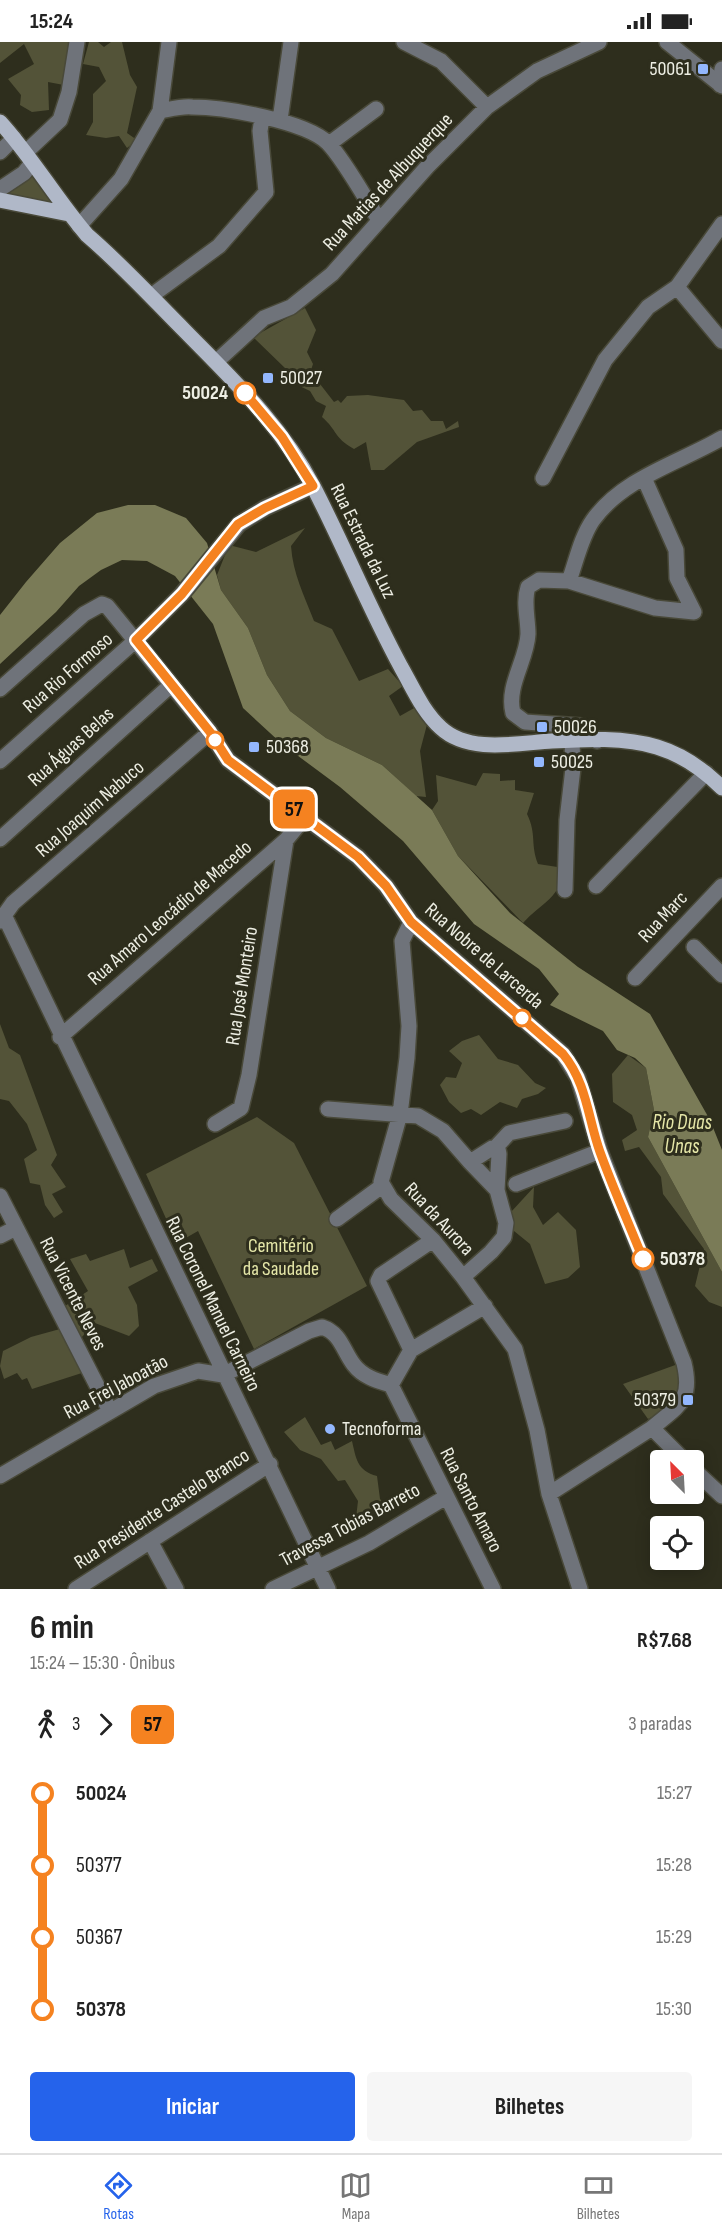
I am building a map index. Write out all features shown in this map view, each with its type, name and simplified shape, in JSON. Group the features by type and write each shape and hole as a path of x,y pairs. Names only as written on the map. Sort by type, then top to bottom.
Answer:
{"main road":[{"name":"Rua Estrada da Luz","path":"0,122 15,138 74,220 216,362 276,429 313,486 391,648 429,717 443,730 458,739 488,744 616,741 657,747 691,762 722,788"},
{"path":"0,200 74,220"}],"street":[{"path":"0,189 24,173 29,158 60,120 69,92 77,42"},
{"path":"74,220 121,178 160,111 169,42"},
{"path":"280,120 291,42"},
{"path":"404,42 441,61 487,107"},
{"name":"Rua Matias de Albuquerque","path":"216,362 264,318 291,307 332,274 379,220 487,107 537,71 599,42"},
{"path":"667,42 721,80"},
{"path":"160,111 193,106 280,120 315,133 329,144 379,220"},
{"path":"329,144 376,109"},
{"path":"150,296 219,246 266,192 260,131 262,118"},
{"path":"0,152 15,138"},
{"path":"543,478 605,360 648,307 677,287 722,224"},
{"path":"677,287 722,341"},
{"path":"170,315 184,337 217,372 224,377 230,377"},
{"path":"569,581 592,522 630,484 722,438"},
{"path":"597,741 582,726 518,720 511,707 528,633 526,612 528,587 539,580 569,581 655,608 694,612 677,578 676,550 644,478"},
{"name":"Rua Rio Formoso","path":"0,761 136,640 182,594 215,551 247,518 313,486"},
{"name":"Rua Nobre de Larcerda","path":"0,689 95,606 102,604 113,612 136,640 210,732 228,760 375,873 411,922 563,1054 572,1065 585,1096 600,1151 687,1376 688,1389 683,1401 652,1428 549,1494"},
{"name":"Rua Águas Belas","path":"0,839 171,686"},
{"name":"Rua Joaquim Nabuco","path":"2,918 28,890 210,732"},
{"path":"565,890 567,820 573,768 572,741"},
{"path":"596,886 706,773"},
{"name":"Rua Amaro Leocádio de Macedo","path":"60,1037 286,840 305,817"},
{"name":"Rua José Monteiro","path":"215,1124 241,1108 249,1075 286,840"},
{"name":"Rua Marc","path":"635,978 722,886"},
{"name":"Rua Coronel Manuel Carneiro","path":"2,918 223,1375 270,1464 328,1589"},
{"name":"Rua da Aurora","path":"411,922 402,941 409,1026 400,1114 382,1186 391,1199 433,1240 463,1277 510,1340 519,1358 537,1430 549,1494 580,1589"},
{"path":"694,947 722,975"},
{"path":"328,1109 418,1116 434,1124 497,1190"},
{"path":"470,1162 495,1148 509,1133 565,1121"},
{"path":"463,1277 504,1238 506,1223 497,1190 499,1154 495,1148"},
{"path":"516,1184 600,1151"},
{"path":"337,1219 382,1186"},
{"name":"Rua Vicente Neves","path":"0,1196 110,1411"},
{"path":"0,1236 16,1228"},
{"path":"411,1350 378,1285 379,1278 402,1259 433,1240"},
{"path":"223,1375 309,1331 322,1327 338,1336 355,1366 365,1376 391,1385 411,1350 485,1306"},
{"name":"Rua Frei Jaboatão","path":"2,1470 154,1386 198,1371 223,1375"},
{"name":"Rua Santo Amaro","path":"391,1385 493,1589"},
{"path":"652,1428 673,1450"},
{"name":"Rua Presidente Castelo Branco","path":"76,1589 270,1464"},
{"path":"704,1479 722,1496"},
{"name":"Travessa Tobias Barreto","path":"273,1589 318,1569 411,1520 446,1497"},
{"path":"150,1541 176,1589"}],"green space":[{"path":"0,42 73,42 69,86 48,82 49,110 32,112 20,105 21,95 8,79 34,64 24,44 0,63"},
{"path":"89,42 98,42 104,47 111,42 122,42 130,75 137,87 127,133 137,140 127,148 119,136 106,138 86,135 93,122 93,94 106,81 99,67 83,64"},
{"path":"33,165 67,213 0,198"},
{"path":"305,308 316,330 307,352 313,364 309,376 320,384 334,402 338,400 341,403 347,396 368,395 404,400 413,411 422,410 431,421 443,421 446,429 458,421 459,427 417,442 384,470 371,470 366,442 354,449 342,441 322,417 326,406 316,401 310,391 285,379 286,369 253,337"},
{"path":"305,528 291,546 297,575 314,621 332,629 359,681 388,669 403,686 389,696 400,716 416,707 429,717 420,751 426,797 416,796 382,765 326,738 290,711 267,675 248,628 221,590 217,575 229,545 256,552"},
{"path":"483,773 500,774 500,781 515,780 515,790 534,793 527,814 532,828 538,864 564,868 555,893 523,923 458,856 432,810 438,801 436,775 476,786"},
{"path":"0,1024 9,1048 20,1055 57,1155 51,1165 66,1187 52,1194 63,1212 54,1218 45,1205 40,1185 30,1183 24,1159 37,1150 27,1124 9,1101 0,1099"},
{"path":"479,1035 498,1059 518,1065 535,1083 546,1088 538,1094 522,1099 517,1108 500,1102 481,1115 471,1109 461,1113 449,1102 440,1085 446,1077 456,1078 462,1063 449,1051 462,1041"},
{"path":"628,1055 646,1068 654,1110 648,1137 722,1272 722,1307 709,1302 695,1286 704,1249 663,1194 661,1177 639,1147 625,1151 622,1140 637,1130 632,1115 613,1102 612,1074"},
{"name":"Cemitério da Saudade","path":"257,1117 294,1143 367,1286 254,1349 198,1231 177,1243 146,1174"},
{"path":"534,1187 533,1207 543,1225 558,1212 576,1230 580,1267 568,1278 545,1284 530,1244 514,1231 511,1212"},
{"path":"124,1249 130,1268 152,1259 158,1271 128,1287 137,1305 139,1326 129,1336 95,1323 80,1339 62,1308 88,1291 70,1259 86,1254 90,1261"},
{"path":"60,1329 85,1372 32,1389 27,1378 22,1380 17,1373 4,1379 0,1366 3,1351 31,1337"},
{"path":"678,1364 681,1382 676,1397 664,1409 648,1419 623,1384"},
{"path":"305,1417 321,1445 331,1441 335,1450 352,1441 358,1463 365,1471 377,1476 380,1499 389,1510 356,1518 358,1501 345,1480 338,1481 321,1459 300,1450 284,1432"}],"water":[{"name":"Rio Duas Unas","path":"128,505 155,505 186,518 207,543 221,590 248,628 267,675 290,711 326,738 382,765 432,810 458,856 510,913 578,967 650,1014 710,1120 722,1150 722,1272 648,1137 654,1110 646,1068 635,1058 617,1050 603,1031 550,1005 559,994 539,969 474,924 403,841 340,787 282,744 243,708 213,624 175,576 147,561 122,560 101,570 79,586 56,612 0,664 0,615 26,582 60,543 97,513"}],"bus line":[{"name":"57","path":"245,393 270,420 313,486 265,508 238,524 182,594 136,640 210,732 228,760 358,857 386,886 411,922 563,1054 572,1065 578,1078 600,1151 643,1259"}],"place":[{"name":"50061","path":"703,69"},
{"name":"50027","path":"268,378"},
{"name":"50024","path":"245,393"},
{"name":"50026","path":"542,727"},
{"name":"50368","path":"254,747"},
{"name":"50025","path":"539,762"},
{"name":"50378","path":"643,1259"},
{"name":"50379","path":"688,1400"},
{"name":"Tecnoforma","path":"330,1429"}]}
